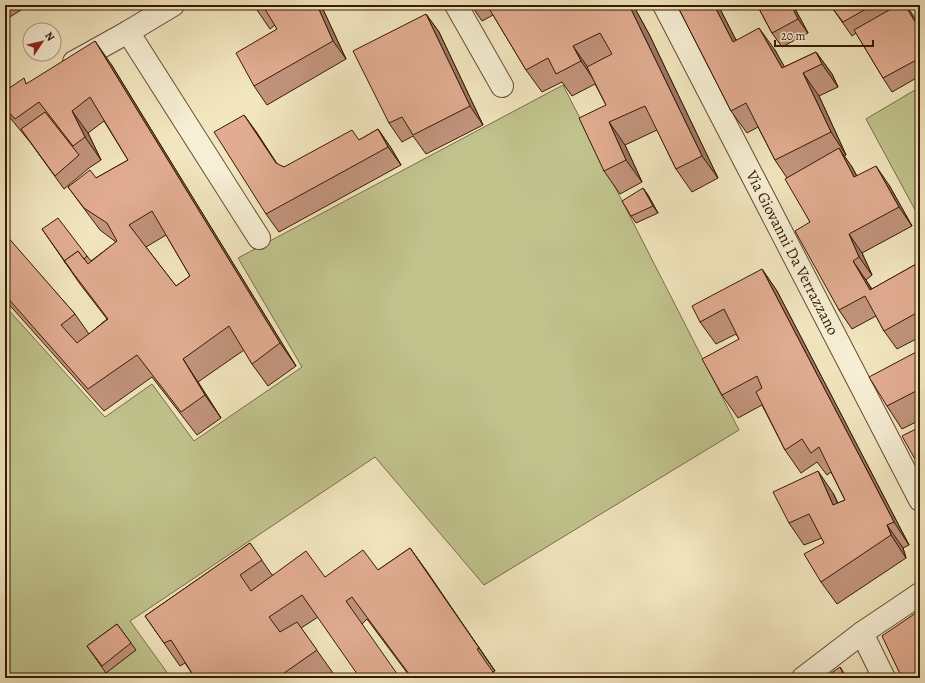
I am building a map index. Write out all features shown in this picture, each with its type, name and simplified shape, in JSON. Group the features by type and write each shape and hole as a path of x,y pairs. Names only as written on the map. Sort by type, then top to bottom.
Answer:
{"street":[{"path":"60,70 173,5"},
{"path":"456,5 502,86"},
{"name":"Via Giovanni Da Verrazzano","path":"664,5 920,500"},
{"path":"128,32 259,238"},
{"path":"803,678 862,633 920,594"},
{"path":"862,633 884,678"}],"green space":[{"path":"563,85 739,430 484,585 375,457 130,621 171,678 5,678 5,306 105,417 152,384 194,441 302,367 238,258"},
{"path":"920,87 920,219 866,119"}],"building":[{"path":"254,5 317,5 333,41 254,86 236,53 277,29 263,6 257,10"},
{"path":"487,5 629,5 702,156 676,169 645,106 609,122 626,160 604,171 579,118 606,105 587,67 612,54 600,33 573,46 581,61 556,74 548,58 526,70"},
{"path":"677,5 714,5 733,42 759,28 782,68 816,52 822,64 803,73 831,132 775,160 746,103 731,111"},
{"path":"757,5 791,5 798,19 772,33"},
{"path":"839,5 873,5 843,22 833,9"},
{"path":"898,5 905,5 920,30 920,58 883,78 854,30"},
{"path":"426,14 470,106 413,135 402,117 389,123 353,51"},
{"path":"95,41 280,343 252,364 229,326 183,359 205,395 181,412 137,355 88,389 5,295 6,235 75,314 61,325 77,343 108,319 64,261 78,251 88,264 117,241 107,223 84,208 68,187 90,170 96,178 128,160 90,97 72,111 85,137 73,146 39,102 15,119 5,108 5,91 24,78 26,84","holes":["152,211 190,276 176,286 129,225"]},
{"path":"45,112 79,155 55,176 21,129"},
{"path":"244,115 276,163 284,167 352,130 359,140 378,129 388,147 266,214 214,132"},
{"path":"839,148 854,177 876,166 899,207 849,234 859,257 853,261 870,290 918,263 920,267 920,311 884,331 865,296 839,310 795,231 810,222 785,179"},
{"path":"643,188 653,206 631,216 622,201"},
{"path":"58,218 87,256 84,259 78,251 64,261 42,229"},
{"path":"762,269 894,522 887,525 891,535 821,582 804,554 824,543 809,514 789,523 773,492 818,471 833,505 845,500 819,447 811,453 802,439 785,450 756,392 762,388 757,376 722,395 702,359 739,339 724,309 700,322 692,306"},
{"path":"920,350 920,389 887,406 869,377"},
{"path":"920,427 920,468 902,436"},
{"path":"250,543 262,560 240,575 251,591 306,551 325,577 363,550 378,570 410,548 479,648 477,649 497,678 412,678 352,597 346,601 400,678 360,678 302,595 269,617 280,632 297,622 317,650 277,678 195,678 171,640 164,643 145,616"},
{"path":"920,610 920,678 902,678 882,636"},
{"path":"117,624 131,643 102,666 87,646"},
{"path":"840,667 845,678 824,678"}]}
